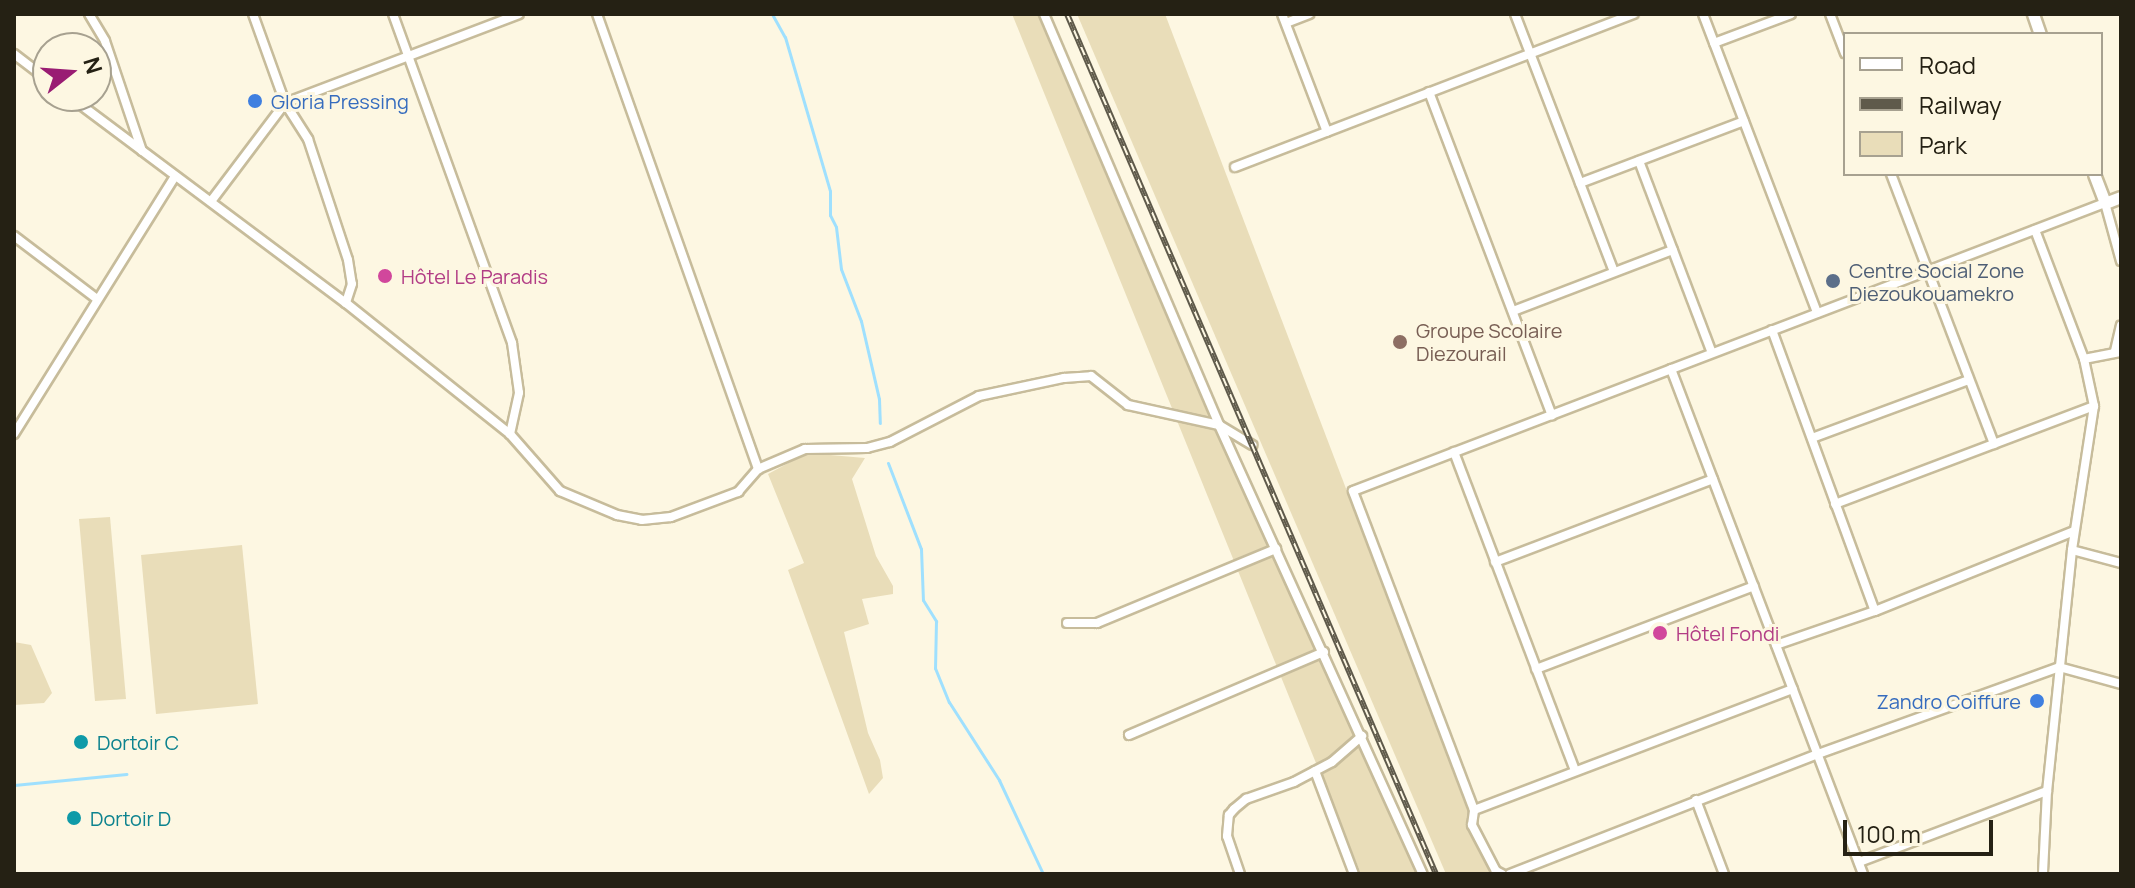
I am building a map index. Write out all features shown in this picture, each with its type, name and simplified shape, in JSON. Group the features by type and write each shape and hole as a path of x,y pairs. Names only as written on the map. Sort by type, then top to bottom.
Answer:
{"street":[{"path":"89,14 105,41 143,152"},
{"path":"253,14 285,103 308,139 348,260 352,284 346,303"},
{"path":"393,14 512,343 519,393 510,434"},
{"path":"212,200 285,103 407,54 519,14"},
{"path":"597,14 758,469"},
{"path":"1044,14 1219,425 1423,874"},
{"path":"1309,14 1284,18 1327,132"},
{"path":"1515,14 1614,272"},
{"path":"1235,167 1634,14"},
{"path":"1703,14 1817,313"},
{"path":"1714,43 1791,14"},
{"path":"1830,14 1843,48"},
{"path":"14,54 32,68"},
{"path":"1429,92 1552,415"},
{"path":"90,112 346,303 510,434 560,491 593,507 642,520 671,517 738,492 758,469 805,449 867,448 890,442 979,396 1064,378 1091,376 1135,408 1197,417 1219,425 1252,445"},
{"path":"1580,183 1744,121"},
{"path":"1639,161 1712,353"},
{"path":"14,434 175,176"},
{"path":"1892,176 1994,444"},
{"path":"2095,176 2121,261"},
{"path":"1502,874 1496,871 1472,825 1474,810 1353,491 2121,197"},
{"path":"2035,230 2084,359 2094,406 2074,531 2059,667 2047,791 2043,874"},
{"path":"14,236 97,299"},
{"path":"1513,311 1673,250"},
{"path":"2084,359 2118,351 2121,326"},
{"path":"1772,330 1875,611"},
{"path":"1671,369 1863,874"},
{"path":"1812,438 1969,380"},
{"path":"1835,504 2094,406"},
{"path":"14,413 23,420"},
{"path":"1454,452 1575,771"},
{"path":"1495,562 1713,479"},
{"path":"1776,645 1875,611 2074,531"},
{"path":"1067,623 1097,623 1276,549"},
{"path":"2072,550 2121,563"},
{"path":"1536,669 1754,586"},
{"path":"1129,735 1324,652"},
{"path":"1510,874 1818,754 2059,667 2121,684"},
{"path":"1474,810 1793,689"},
{"path":"1240,874 1227,836 1229,815 1234,809 1246,799 1315,771 1362,736"},
{"path":"1315,771 1354,874"},
{"path":"1859,862 2047,791"},
{"path":"1696,800 1724,874"}],"green space":[{"path":"1012,14 1049,14 1418,874 1361,874"},
{"path":"1077,14 1165,14 1493,874 1446,874"},
{"path":"807,453 865,458 852,479 876,556 893,586 893,594 862,599 869,624 844,632 868,733 880,760 883,778 869,794 788,570 804,563 768,474"},
{"path":"110,517 126,699 95,701 79,519"},
{"path":"242,545 258,704 156,714 141,555"},
{"path":"14,642 31,645 52,693 44,703 14,705"}],"waterway":[{"path":"772,14 785,37 830,191 830,215 836,227 841,269 861,321 879,399 880,423"},
{"path":"888,463 921,549 923,600 936,621 935,668 949,702 999,780 1043,874"},
{"path":"14,785 126,774"}],"railway":[{"path":"1067,14 1436,874"}],"place":[{"name":"Gloria Pressing","path":"255,101"},
{"name":"Hôtel Le Paradis","path":"385,276"},
{"name":"Centre Social Zone Diezoukouamekro","path":"1833,281"},
{"name":"Groupe Scolaire Diezourail","path":"1400,342"},
{"name":"Hôtel Fondi","path":"1660,633"},
{"name":"Zandro Coiffure","path":"2037,701"},
{"name":"Dortoir C","path":"81,742"},
{"name":"Dortoir D","path":"74,818"}]}
